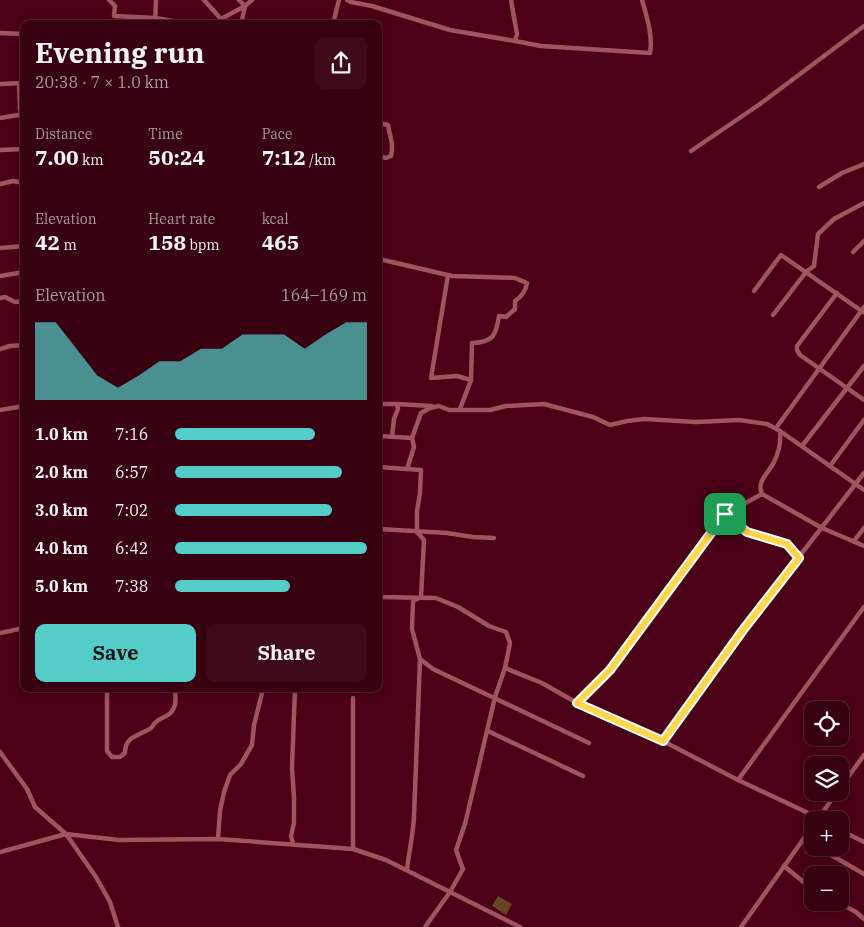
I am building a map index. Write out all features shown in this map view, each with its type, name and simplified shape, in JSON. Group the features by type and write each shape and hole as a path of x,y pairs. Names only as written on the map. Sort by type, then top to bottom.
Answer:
{"street":[{"path":"109,0 115,6 114,16 147,20"},
{"path":"155,20 156,0"},
{"path":"204,0 221,19 252,0"},
{"path":"239,0 245,6"},
{"path":"335,20 339,0"},
{"path":"347,0 450,30 540,46 650,53 649,30 642,0"},
{"path":"511,0 517,34 515,41"},
{"path":"242,20 245,6"},
{"path":"691,151 760,104 864,26"},
{"path":"0,33 20,34"},
{"path":"0,84 20,83"},
{"path":"0,118 20,115"},
{"path":"382,124 388,125 393,144 391,156 386,158 382,157"},
{"path":"0,150 20,149"},
{"path":"819,187 864,164"},
{"path":"0,184 20,182"},
{"path":"774,315 806,272 814,266 818,234 834,220 864,202"},
{"path":"853,252 864,241"},
{"path":"0,248 20,246"},
{"path":"754,291 781,255 863,310 819,369 778,430 781,442 774,464 762,481 760,488 762,494 822,528 864,546"},
{"path":"382,261 448,275 515,278 527,283 526,289 515,301 515,309 506,317 499,316 496,333 492,338 482,343 472,343 471,380 460,409"},
{"path":"0,276 20,273"},
{"path":"448,275 431,378 457,376 471,380"},
{"path":"837,293 797,346 797,350 800,355 864,400"},
{"path":"0,298 5,297 15,302 20,301"},
{"path":"0,349 20,345"},
{"path":"802,446 864,366"},
{"path":"382,404 439,406 449,410 490,410 506,406 544,404 593,417 610,425 644,419 696,422 740,420 767,424 802,446 864,490"},
{"path":"392,436 394,419 398,409 397,404"},
{"path":"407,468 414,447 412,438 421,413 439,406"},
{"path":"0,410 20,407"},
{"path":"830,466 864,420"},
{"path":"382,436 412,438"},
{"path":"382,467 421,470 417,511 417,532 424,540 421,597"},
{"path":"663,741 743,630 864,473"},
{"path":"577,703 610,670 725,514 762,494"},
{"path":"725,514 747,532 787,544 799,558"},
{"path":"854,541 864,528"},
{"path":"382,530 494,538"},
{"path":"382,597 436,598 476,617 489,626 506,632 510,643 505,668 495,697 465,824 456,850 462,869 450,892 426,927"},
{"path":"407,870 410,845 413,840 420,659 412,629 413,601 421,597"},
{"path":"738,780 864,607"},
{"path":"0,633 20,629"},
{"path":"420,659 434,668 589,743"},
{"path":"505,668 542,683 577,703 663,741 804,811"},
{"path":"107,692 107,751 112,757 120,757 125,753 131,739 136,734 152,728 156,721 170,715 174,710 175,692"},
{"path":"218,839 220,811 224,792 230,775 240,764 252,745 261,692"},
{"path":"293,844 291,836 294,823 292,768 295,692"},
{"path":"353,698 353,848"},
{"path":"488,731 583,776"},
{"path":"0,752 27,789 35,807 66,834 96,877 110,902 118,927"},
{"path":"849,776 864,755"},
{"path":"0,852 66,834 119,840 218,839 353,848 386,860 520,927"},
{"path":"849,834 864,842"},
{"path":"741,927 804,838"},
{"path":"834,856 864,874"},
{"path":"784,866 804,882"},
{"path":"849,908 864,919"}],"shaded area":[{"path":"498,896 512,904 506,915 492,906"}],"route":[{"path":"725,514 747,532 787,544 799,558 743,630 663,741 577,703 610,670 725,514"}]}
